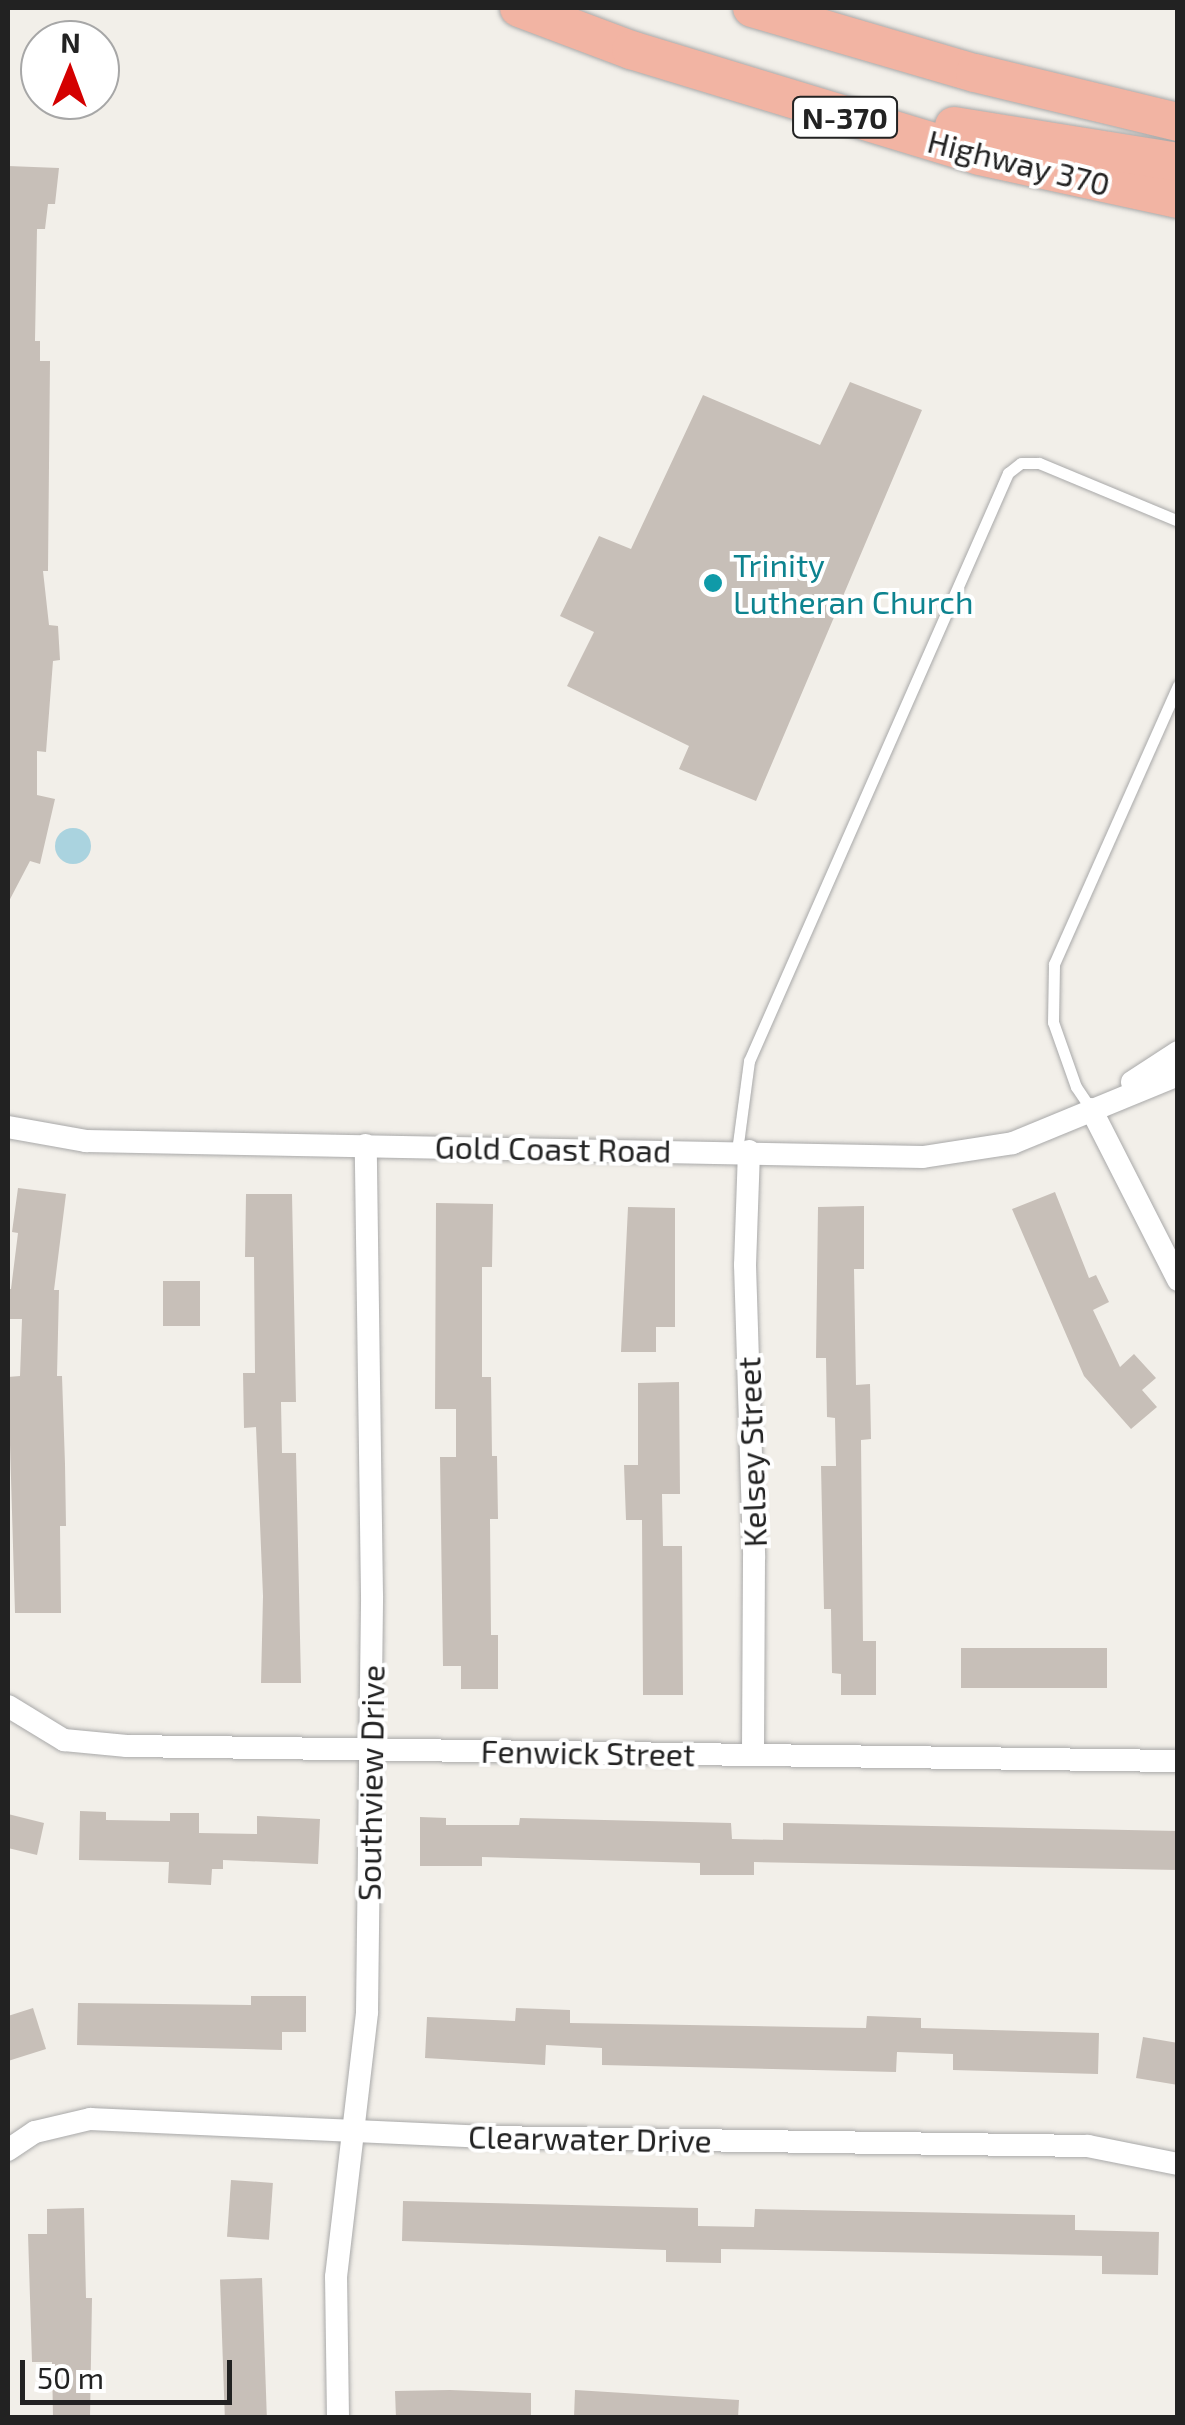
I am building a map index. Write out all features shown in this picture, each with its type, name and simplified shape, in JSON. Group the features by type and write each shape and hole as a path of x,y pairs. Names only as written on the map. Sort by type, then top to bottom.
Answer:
{"highway":[{"name":"Highway 370","path":"520,8 631,50 979,156 1178,199"},
{"name":"N-370","path":"752,8 975,73 1178,122"},
{"path":"793,102 1178,162"}],"street":[{"name":"Gold Coast Road","path":"1091,1109 1178,1052"},
{"name":"Gold Coast Road","path":"8,1127 86,1141 923,1156 968,1153 1013,1143 1178,1075"},
{"path":"1091,1109 1178,1280"},
{"name":"Southview Drive","path":"338,2418 336,2277 367,2012 370,1749 366,1146"},
{"name":"Kelsey Street","path":"743,1151 754,1558 753,1754"},
{"name":"Fenwick Street","path":"8,1706 64,1740 127,1746 1178,1761"},
{"name":"Clearwater Drive","path":"8,2150 35,2132 90,2120 488,2137 1088,2146 1178,2164"}],"lane":[{"path":"743,1151 749,1061 1008,473 1021,463 1039,463 1178,521"},
{"path":"1091,1109 1076,1087 1052,1022 1054,964 1178,685"}],"water":[{"path":"73,828 86,833 91,846 86,859 73,864 60,859 55,846 60,833"}],"building":[{"path":"8,166 59,168 55,204 48,204 45,229 37,229 35,341 40,341 40,361 50,361 48,571 43,571 49,625 58,626 60,660 53,661 46,752 37,751 37,795 55,799 40,864 30,861 8,903"},
{"name":"Trinity Lutheran Church","path":"850,382 922,410 756,801 679,769 689,746 567,686 594,632 560,616 599,536 631,549 703,395 820,445"},
{"path":"18,1188 66,1194 54,1290 59,1290 57,1376 62,1376 65,1464 66,1526 60,1526 61,1613 15,1613 8,1377 20,1376 22,1319 8,1319 8,1289 18,1233 12,1232"},
{"path":"1055,1192 1089,1278 1096,1275 1109,1302 1093,1310 1120,1367 1134,1354 1156,1378 1142,1390 1157,1407 1131,1429 1084,1376 1012,1209"},
{"path":"246,1194 292,1194 296,1402 281,1402 282,1453 296,1453 301,1683 261,1683 263,1596 256,1427 244,1428 243,1373 255,1373 254,1257 245,1257"},
{"path":"436,1203 493,1204 492,1267 482,1267 482,1377 491,1377 492,1456 497,1456 498,1519 490,1519 491,1635 498,1635 498,1689 461,1689 461,1666 443,1666 440,1457 456,1457 456,1409 435,1409"},
{"path":"864,1206 864,1269 854,1269 856,1385 870,1384 871,1439 861,1440 863,1641 876,1641 876,1695 841,1695 841,1674 832,1673 831,1609 824,1609 821,1466 836,1466 835,1418 827,1417 826,1358 816,1358 818,1207"},
{"path":"628,1207 675,1208 675,1327 656,1327 656,1352 621,1352"},
{"path":"163,1281 200,1281 200,1326 163,1326"},
{"path":"679,1382 680,1494 662,1494 663,1546 682,1546 683,1695 643,1695 642,1520 626,1520 624,1465 638,1465 638,1383"},
{"path":"961,1648 1107,1648 1107,1688 961,1688"},
{"path":"80,1811 106,1812 106,1820 170,1821 170,1813 199,1813 199,1833 257,1834 257,1816 320,1819 318,1864 223,1860 223,1869 212,1869 211,1885 168,1883 169,1862 79,1860"},
{"path":"8,1814 44,1823 37,1855 8,1848"},
{"path":"420,1817 446,1818 446,1825 519,1825 520,1818 731,1823 732,1839 783,1840 783,1823 1178,1831 1178,1870 754,1862 754,1875 700,1875 700,1863 482,1857 482,1866 420,1866"},
{"path":"251,1996 306,1996 306,2032 282,2032 282,2050 77,2045 78,2003 251,2005"},
{"path":"33,2008 46,2049 8,2061 8,2016"},
{"path":"516,2008 570,2010 570,2023 866,2028 867,2016 921,2018 921,2028 1099,2033 1098,2074 953,2070 953,2054 897,2052 896,2072 602,2065 602,2048 546,2045 545,2065 425,2058 427,2017 515,2021"},
{"path":"1143,2037 1178,2043 1178,2085 1136,2078"},
{"path":"231,2180 273,2183 269,2240 227,2237"},
{"path":"403,2201 698,2208 698,2226 754,2227 755,2209 1075,2215 1075,2230 1159,2232 1158,2275 1102,2274 1102,2256 721,2249 721,2263 666,2262 666,2250 402,2241"},
{"path":"84,2208 86,2298 92,2298 90,2418 53,2418 52,2362 32,2362 28,2234 47,2234 47,2209"},
{"path":"262,2278 267,2418 225,2418 220,2279"},
{"path":"575,2390 739,2400 738,2418 574,2418"},
{"path":"395,2391 531,2393 531,2418 396,2418"}],"place":[{"name":"Trinity Lutheran Church","path":"713,583"}]}
